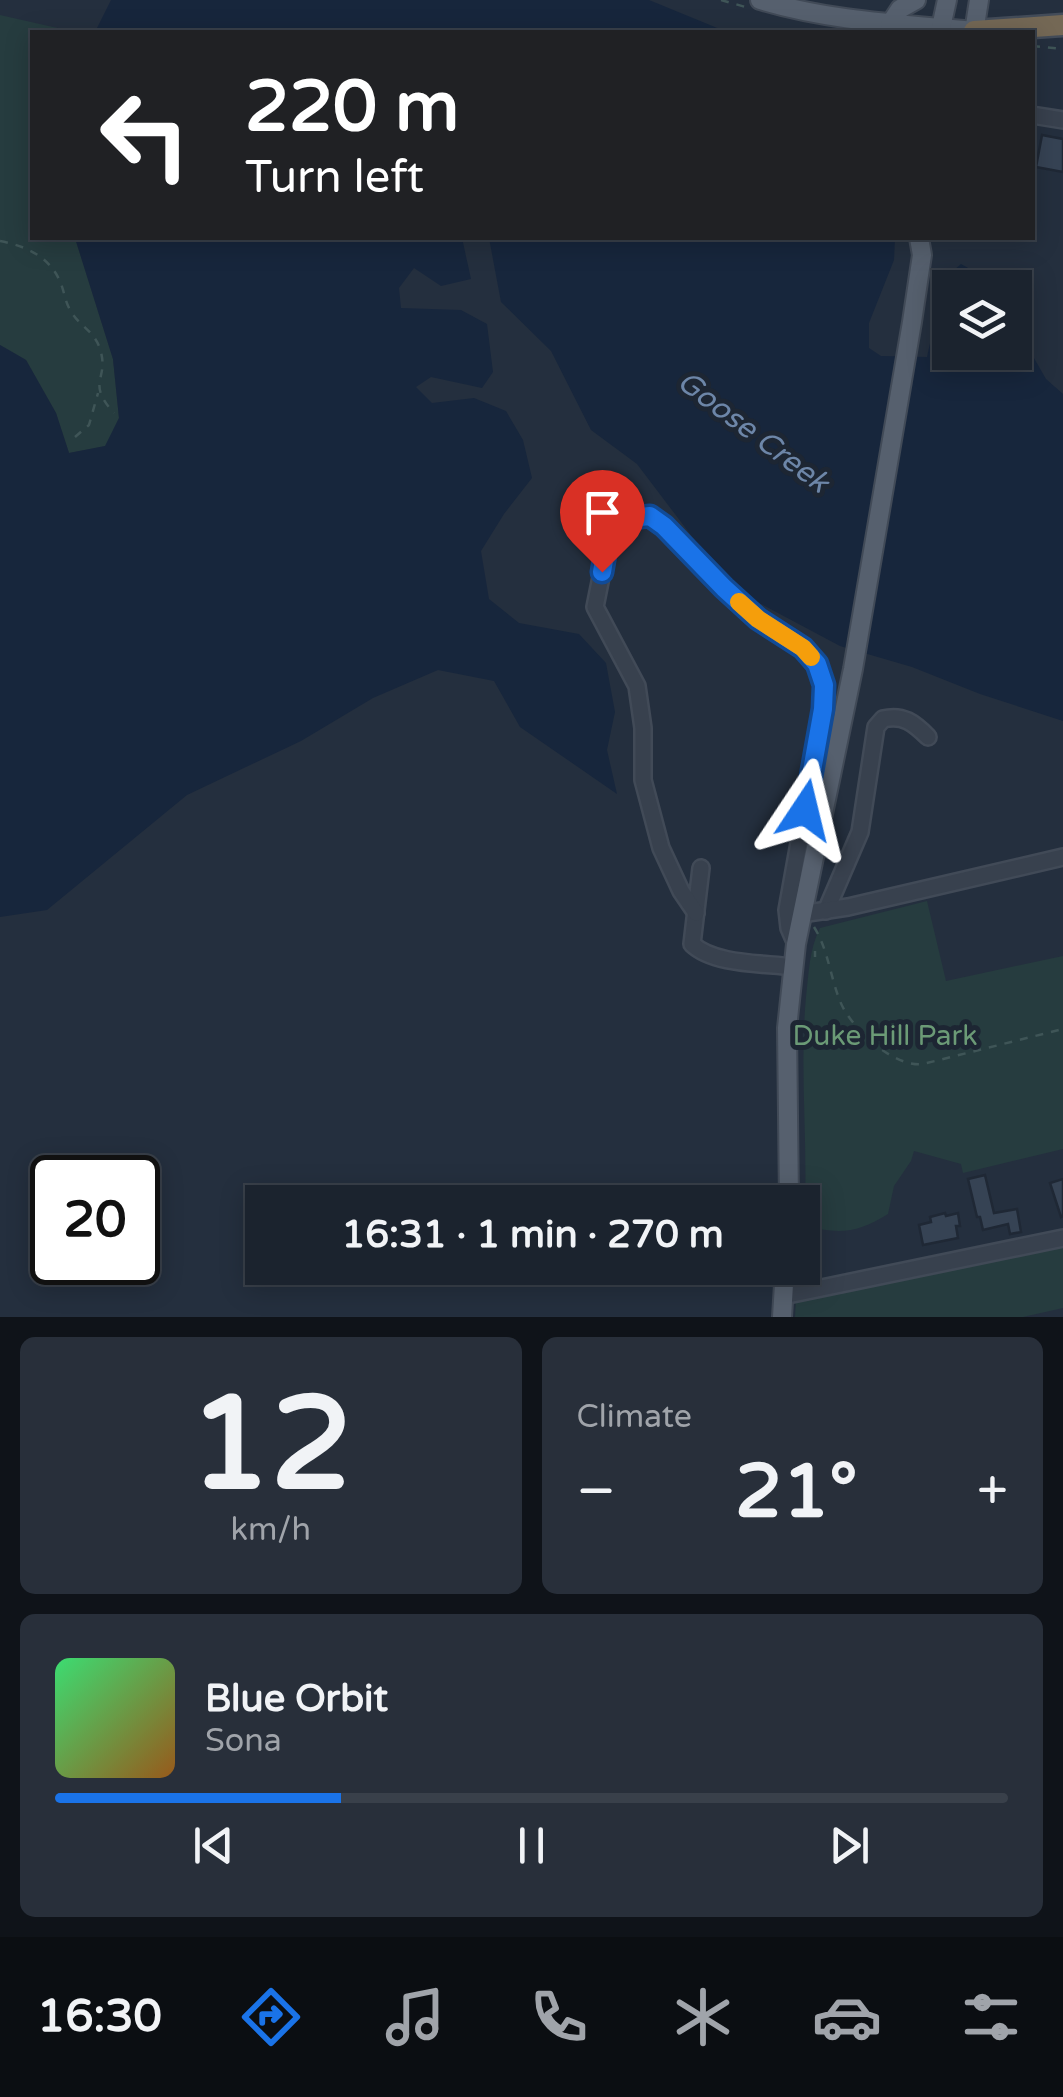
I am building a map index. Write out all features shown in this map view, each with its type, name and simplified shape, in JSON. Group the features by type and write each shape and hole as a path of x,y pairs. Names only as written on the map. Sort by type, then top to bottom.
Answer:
{"highway":[{"path":"999,30 1063,25"}],"main road":[{"path":"760,0 812,13 940,30 947,0"},
{"path":"890,24 900,10 916,0"},
{"path":"974,30 980,0"},
{"path":"812,13 837,30"},
{"path":"789,1185 787,1028 793,967 810,923 912,322 921,246"},
{"path":"782,1317 784,1285"}],"street":[{"path":"1035,115 1063,120"},
{"path":"696,914 661,848 643,780 643,728 637,686 595,607 608,537 630,518 650,516 664,526 758,619 803,648 817,664 824,685 823,709 787,910 789,928 806,941"},
{"path":"826,911 860,832 876,726 882,719 901,717 928,736"},
{"path":"810,923 826,911 1063,856"},
{"path":"701,868 692,944 701,953 726,959 793,967"},
{"path":"783,1296 1063,1238"}],"path":[{"path":"1035,46 1063,49"},
{"path":"0,241 30,249 46,261 60,281 74,318 97,339 102,354 99,392 88,426 75,438"},
{"path":"99,392 114,413"},
{"path":"810,923 808,956 815,954 826,959"},
{"path":"810,923 844,1010 880,1049 903,1063 923,1064 1063,1029"}],"green space":[{"path":"0,15 66,30 30,30 30,240 76,240 113,359 119,418 106,446 69,453 56,413 26,360 0,345"},
{"name":"Duke Hill Park","path":"927,901 946,981 1063,956 1063,1149 963,1173 961,1164 914,1151 894,1186 888,1214 847,1230 820,1228 820,1185 805,1185 804,1026 810,961 820,928"},
{"path":"1063,1243 1063,1308 1023,1317 795,1317 796,1299"}],"water":[{"path":"111,0 649,0 722,30 96,30"},
{"path":"76,240 462,240 471,279 441,286 414,268 399,288 401,308 461,310 487,324 493,372 482,388 431,377 416,387 432,403 474,398 506,411 523,440 532,478 481,551 489,599 519,623 579,634 606,663 615,712 607,750 617,794 520,727 494,681 438,670 373,698 301,741 187,795 47,910 0,917 0,345 26,360 56,413 69,453 105,446 119,418 113,359"},
{"name":"Goose Creek","path":"489,240 895,240 894,260 869,323 869,348 881,356 927,357 932,334 932,370 1032,370 1032,355 1046,379 1063,394 1063,721 912,667 840,646 731,588 637,464 591,430 551,351 501,302"}],"building":[{"path":"1042,135 1063,139 1063,172 1036,167"},
{"path":"985,1175 994,1213 1017,1209 1021,1232 1010,1234 1008,1224 983,1230 968,1179"},
{"path":"1063,1179 1063,1216 1061,1217 1050,1183"},
{"path":"945,1213 958,1213 958,1238 923,1245 919,1225"}],"slow traffic":[{"path":"739,602 811,657"}],"route":[{"path":"602,572 608,537 630,518 650,516 758,619 803,648 817,664 824,685 823,709 805,810"}]}
